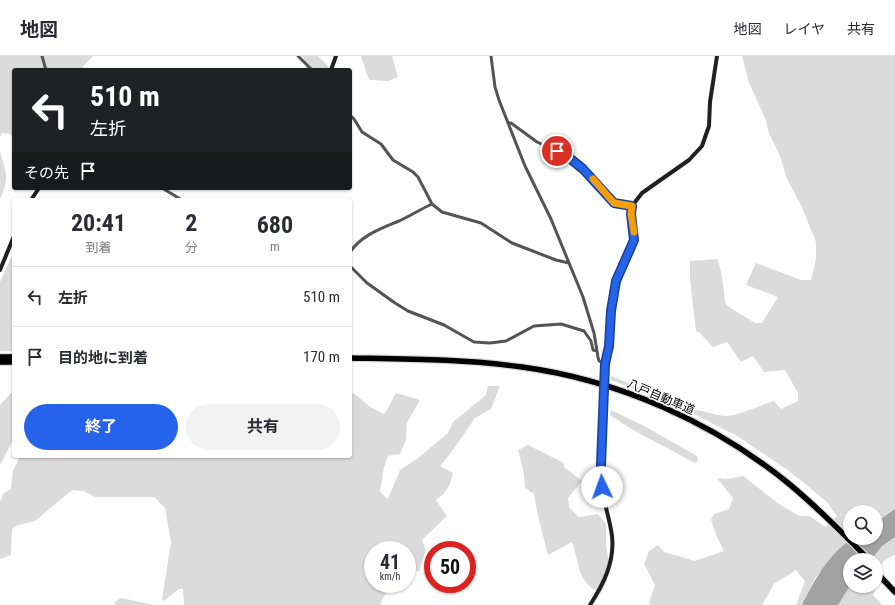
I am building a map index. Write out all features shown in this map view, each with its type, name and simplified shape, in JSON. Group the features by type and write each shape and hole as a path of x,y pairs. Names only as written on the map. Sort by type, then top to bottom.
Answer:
{"highway":[{"path":"0,357 12,357"},
{"name":"八戸自動車道","path":"352,358 436,360 495,364 563,375 623,392 682,416 737,447 788,483 863,553"},
{"path":"0,362 12,362"},
{"name":"八戸自動車道","path":"352,362 435,363 494,367 562,378 622,395 680,419 736,450 785,485 824,517 858,553"},
{"path":"883,574 895,587"},
{"path":"883,579 895,592"}],"main road":[{"path":"332,68 336,56"},
{"path":"590,605 605,580 611,561 613,545 603,496 601,476 604,373 609,346 611,311 616,281 634,240 631,214 632,206 642,193 689,160 702,146 707,136 709,126 710,102 717,56"},
{"path":"0,270 12,241"}],"street":[{"path":"42,56 45,68"},
{"path":"298,56 310,68"},
{"path":"491,56 496,93 525,166 551,219 569,263 589,316 599,361 605,364"},
{"path":"352,116 362,132 381,144 393,160 413,172 418,177 432,204 442,212 481,223 512,243 556,260 569,263"},
{"path":"508,123 511,123 537,142 567,156 583,169 614,203 632,206"},
{"path":"165,190 179,198"},
{"path":"352,249 355,244 375,230 399,221 432,204"},
{"path":"352,268 367,283 408,311 444,325 474,342 490,343 506,341 534,326 561,324 584,331 591,341 593,350 597,351"}],"shaded area":[{"path":"0,56 93,56 82,68 12,68 12,136 2,133 0,137"},
{"path":"302,56 318,56 329,67 306,68 305,60"},
{"path":"361,56 392,56 398,77 388,81 370,80"},
{"path":"742,56 895,56 895,509 883,517 883,505 843,505 843,545 846,545 841,548 815,578 802,605 796,605 805,581 796,570 774,584 762,605 650,605 649,602 655,585 644,564 649,551 658,545 664,552 695,561 724,551 711,520 714,514 729,509 733,498 717,478 728,479 743,476 779,504 799,516 810,516 825,527 837,516 827,502 789,471 737,436 686,410 690,409 726,416 743,412 774,401 781,409 798,401 798,393 785,370 764,372 753,356 741,362 727,342 713,347 699,332 696,331 690,279 690,261 717,259 722,276 726,305 755,323 762,323 778,297 746,285 756,263 801,280 811,280 816,259 816,242 801,205 787,179 780,156 769,133 765,118 749,83"},
{"path":"0,151 6,180 0,199"},
{"path":"12,255 12,351 0,351 0,282"},
{"path":"611,376 683,405 683,408 611,380"},
{"path":"488,386 500,386 491,409 475,418 440,466 453,473 448,488 436,500 447,516 422,540 424,545 424,556 419,571 416,572 416,541 364,541 364,593 386,593 380,605 184,605 183,589 179,589 164,601 162,600 171,542 165,508 154,497 95,497 83,491 72,490 35,521 18,525 12,529 11,555 0,559 0,502 3,494 11,489 13,471 19,458 352,458 352,393 355,394 370,407 384,414 396,393 420,400 407,423 406,440 400,454 388,456 384,467 380,492 388,499 400,470 417,459 448,433 453,422 486,395"},
{"path":"12,392 12,442 0,465 0,405"},
{"path":"611,410 646,427 697,456 698,461 695,463 633,430 610,415"},
{"path":"528,445 564,463 564,467 582,481 568,498 569,507 579,517 598,514 606,524 606,546 609,562 607,580 601,593 587,584 583,578 572,542 548,555 538,517 534,494 525,488 524,474 518,450"},
{"path":"895,509 895,537 882,546 876,553 843,553 843,593 846,593 838,605 802,605 824,566 844,545 883,545 883,517"},
{"path":"895,537 895,554 883,562 883,553 876,553 882,546"},
{"path":"846,593 874,593 873,595 882,605 838,605"},
{"path":"121,598 155,605 115,605 115,602"}],"slow traffic":[{"path":"593,179 614,203 632,206 631,214 634,232"}],"route":[{"path":"557,151 567,156 583,169 614,203 632,206 631,214 634,243 619,271 616,281 611,311 609,346 604,373 601,464 602,487"}]}
